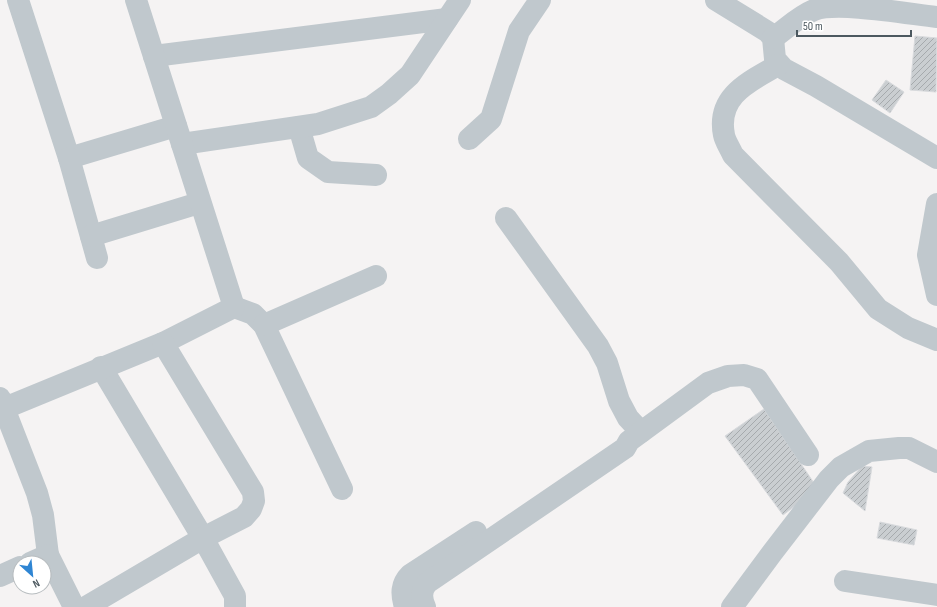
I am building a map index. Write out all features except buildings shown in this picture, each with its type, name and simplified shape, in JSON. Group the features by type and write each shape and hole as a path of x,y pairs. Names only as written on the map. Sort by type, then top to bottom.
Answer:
{"street":[{"path":"18,0 70,158 97,258"},
{"path":"136,0 199,203 234,307"},
{"path":"70,158 179,135 318,124 371,107 389,94 410,75 460,0"},
{"path":"469,139 491,119 519,31 540,0"},
{"path":"716,0 768,32 773,38 775,59 778,65 937,158"},
{"path":"773,38 813,10 825,7 842,6 937,17"},
{"path":"154,56 447,20"},
{"path":"778,65 744,85 732,96 723,120 724,136 733,155 834,257 878,309 908,328 937,340"},
{"path":"299,126 308,158 328,172 376,175"},
{"path":"91,236 199,203"},
{"path":"936,292 928,255 937,204"},
{"path":"506,218 598,346 607,363 619,401 635,436"},
{"path":"264,325 376,276"},
{"path":"39,555 43,515 37,493 1,406 163,343 234,307 253,314 264,325 342,489"},
{"path":"52,577 72,605 244,517 251,509 254,501 252,492 163,343"},
{"path":"101,367 203,538 235,596 234,607"},
{"path":"426,607 422,595 422,589 427,583 625,448 635,436 708,383 728,376 744,376 757,379 808,455"},
{"path":"405,607 402,593 404,582 410,574 612,443 635,436"},
{"path":"732,607 772,553 841,467 869,451 899,448 909,448 937,462"},
{"path":"0,576 12,571"},
{"path":"845,581 937,595"}]}
